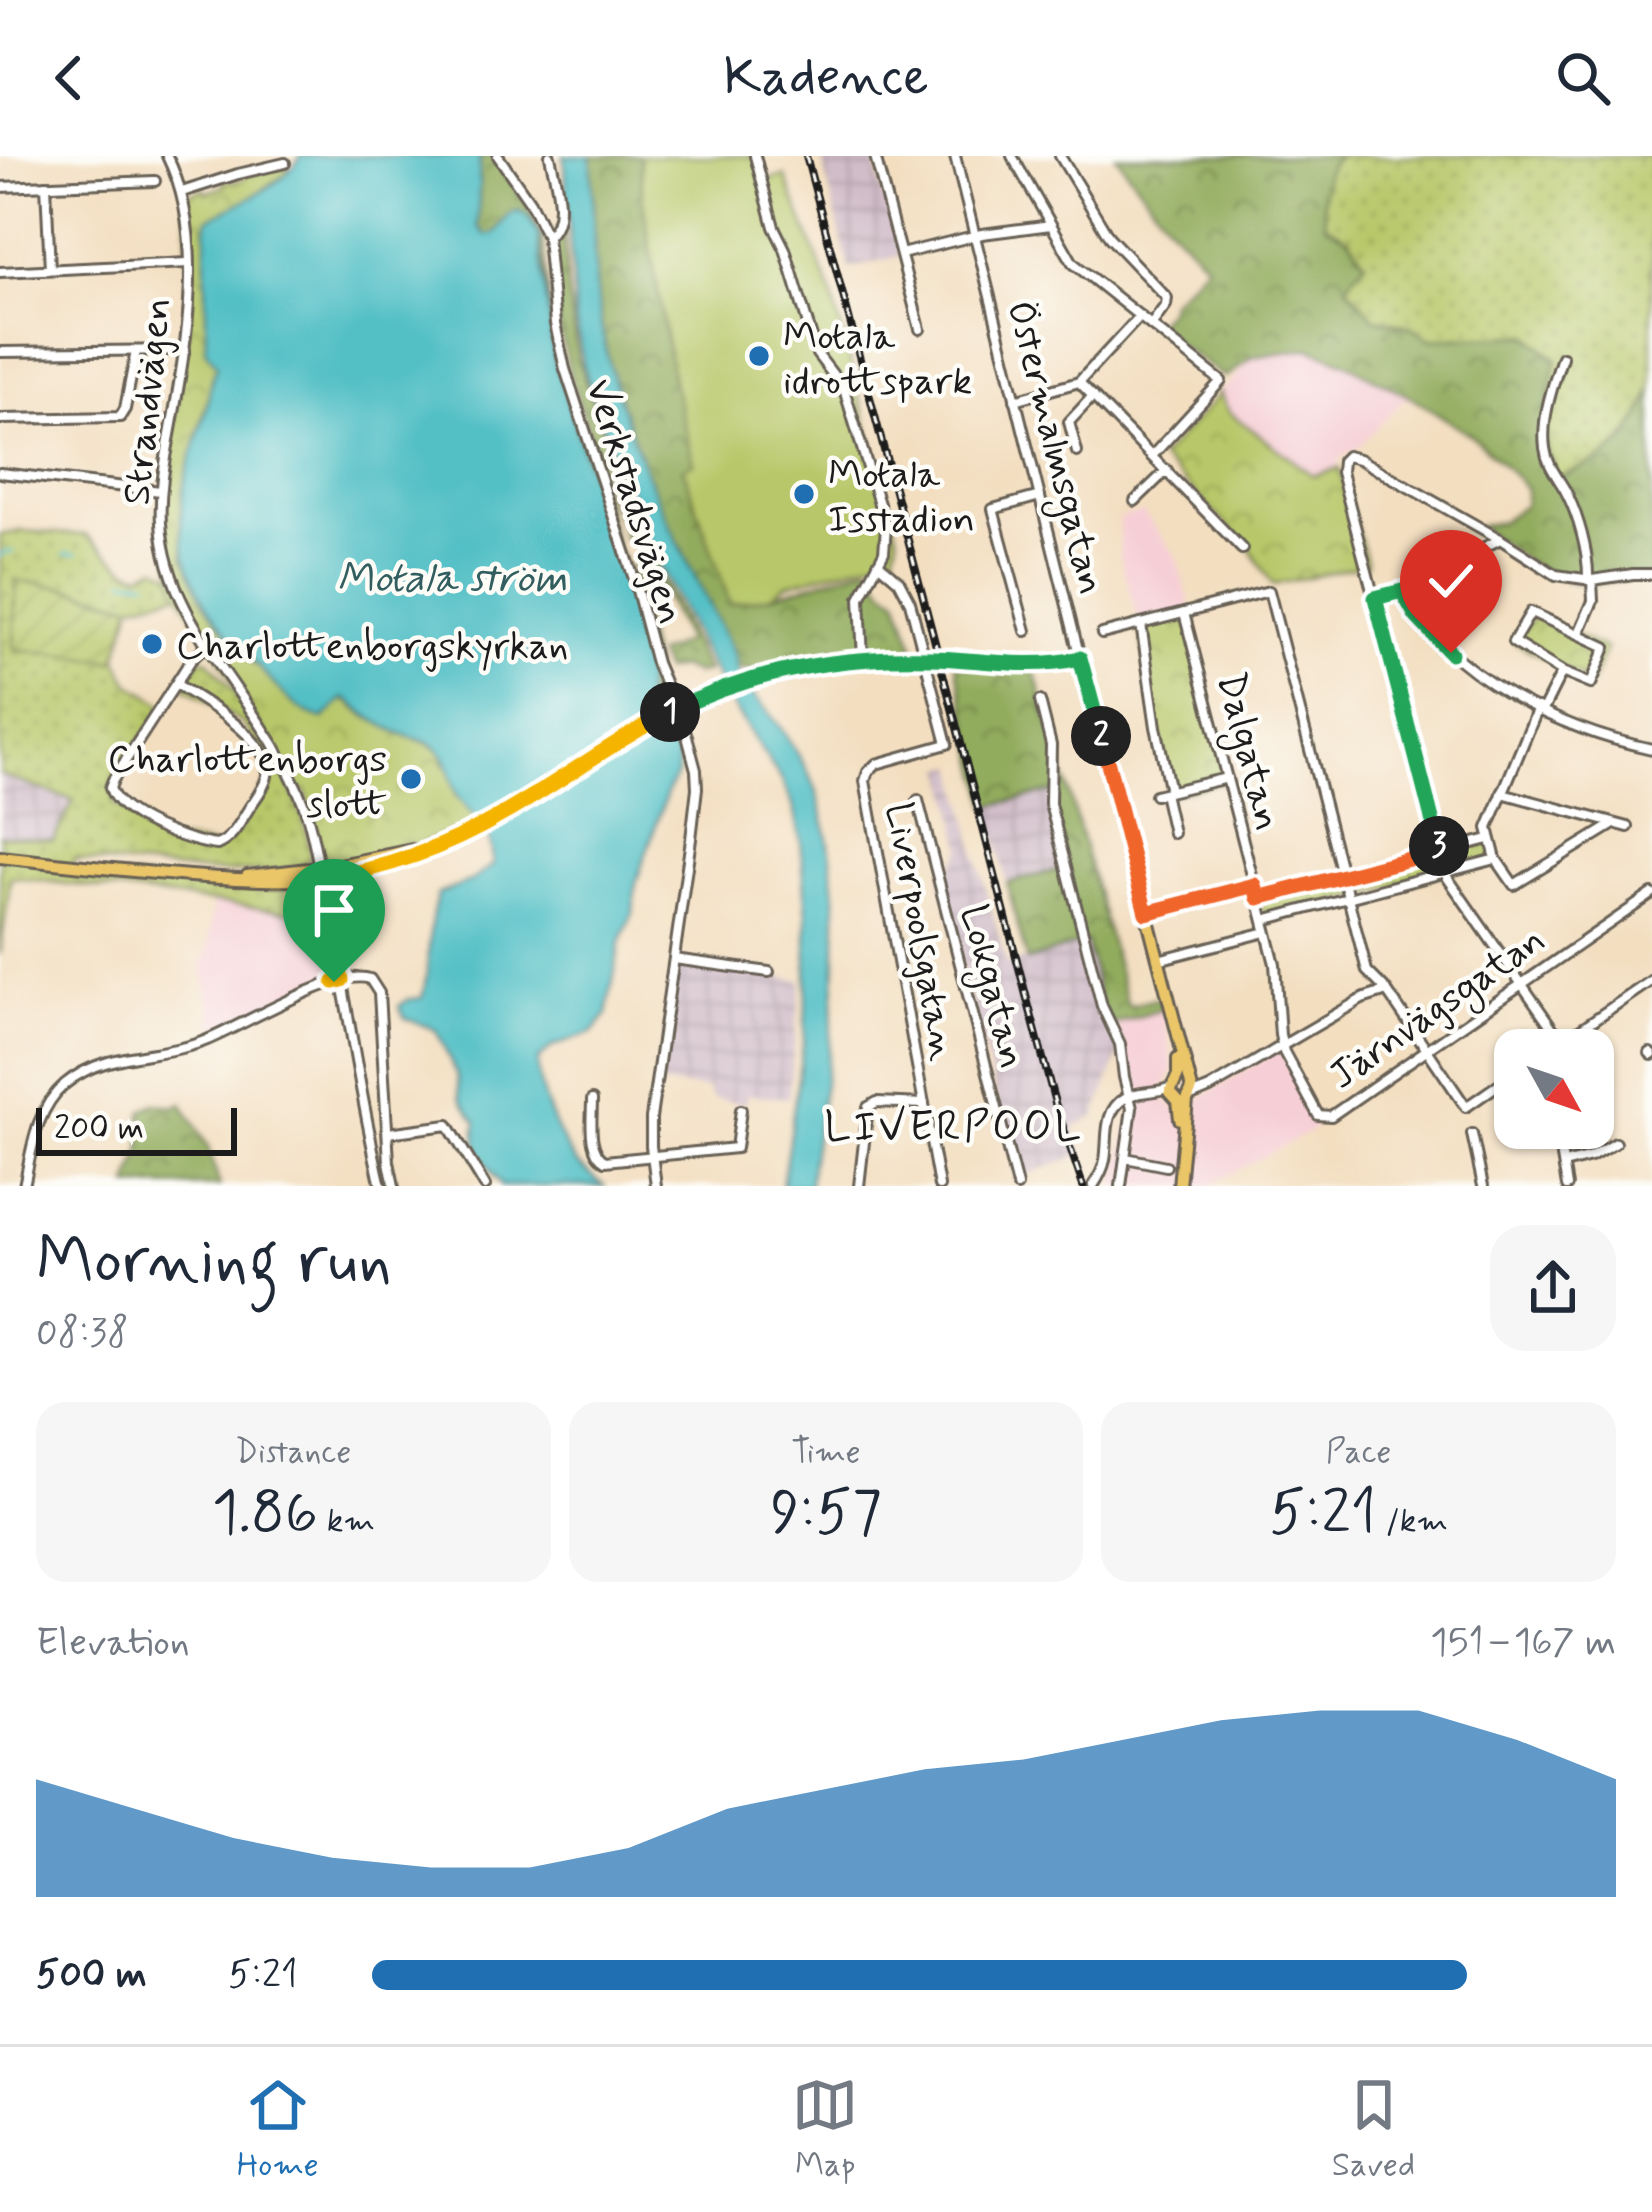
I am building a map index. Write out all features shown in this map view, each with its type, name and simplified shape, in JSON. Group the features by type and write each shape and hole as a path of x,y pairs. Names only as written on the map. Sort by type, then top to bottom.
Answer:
{"main road":[{"path":"0,856 220,878 320,874 439,844 483,825 651,722 752,678 863,660 914,657 1039,664 1080,658"},
{"name":"Östermalmsgatan","path":"1080,658 1175,1032 1179,1091 1176,1186"}],"street":[{"name":"Strandvägen","path":"167,156 182,192 188,262 184,350 161,491 161,532 170,575 187,613 272,737 307,815 381,1186"},
{"name":"Verkstadsvägen","path":"498,156 547,237 557,337 565,369 634,579 654,657 691,747 697,788 653,1104 656,1186"},
{"path":"547,237 556,229 560,212 550,156"},
{"path":"755,156 817,354 841,384 853,416 887,534 886,546 860,598 863,660"},
{"path":"875,156 920,329"},
{"name":"Östermalmsgatan","path":"955,156 1080,658"},
{"path":"1012,156 1080,271 1221,382 1152,456"},
{"path":"1060,156 1109,237 1166,296 1166,305 1151,325"},
{"path":"182,192 285,163"},
{"path":"0,187 155,182"},
{"path":"46,185 50,269"},
{"path":"901,254 975,236 1051,225"},
{"path":"0,272 188,262"},
{"path":"1015,400 1079,382 1140,316"},
{"path":"0,352 184,350"},
{"path":"0,419 120,417 136,351"},
{"path":"1562,357 1546,416 1545,449 1570,501 1588,556 1593,601 1579,633"},
{"path":"1079,382 1242,549"},
{"path":"1077,452 1069,422 1093,396"},
{"path":"1553,1029 1445,872 1341,472 1343,458 1359,459 1556,575 1590,580 1652,574"},
{"path":"1135,501 1166,470"},
{"path":"0,473 161,491"},
{"path":"1026,632 993,508 1040,496"},
{"path":"1375,598 1402,591 1500,539"},
{"name":"Liverpoolsgatan","path":"878,563 893,575 910,602 947,744 876,764 865,781 939,1186"},
{"path":"1102,634 1269,591 1366,971 1362,999"},
{"path":"1402,591 1416,616 1451,653 1488,680 1578,729 1652,748"},
{"path":"1531,612 1606,647 1591,684 1562,672 1513,642 1531,612"},
{"name":"Dalgatan","path":"1184,613 1275,964 1282,1045"},
{"path":"1142,624 1163,793 1174,833"},
{"path":"176,684 240,726 266,764 262,789 229,839 220,844 210,845 156,826 111,793 113,780 191,660 208,644"},
{"path":"1562,672 1540,709 1488,828 1496,859 1514,885 1614,824"},
{"path":"1040,701 1051,745 1050,804 1102,1006 1120,1044 1130,1096 1132,1119 1121,1186"},
{"path":"1163,793 1227,778"},
{"path":"1502,793 1628,827"},
{"name":"Lokgatan","path":"918,800 1017,1186"},
{"path":"1258,898 1490,839"},
{"path":"1264,920 1496,859"},
{"path":"1146,913 1255,885"},
{"name":"Järnvägsgatan","path":"1282,1045 1315,1112 1324,1118 1331,1116 1652,894"},
{"path":"1158,960 1267,932"},
{"path":"674,959 769,972"},
{"path":"1366,971 1387,992 1466,1107 1494,1088"},
{"path":"25,1186 40,1118 59,1090 79,1074 110,1062 198,1044 283,1003 364,976 378,988 394,1186"},
{"path":"1581,1029 1652,980"},
{"path":"1093,1186 1104,1166 1109,1118 1130,1096 1205,1089 1362,999 1387,992"},
{"path":"592,1100 592,1131 599,1159 608,1161 736,1148 740,1110"},
{"path":"859,1186 868,1107 877,1102 924,1104"},
{"path":"388,1133 448,1125 485,1186"},
{"path":"1472,1134 1483,1186"},
{"path":"1564,1164 1591,1157 1616,1143"},
{"path":"1561,1149 1567,1186"},
{"path":"1126,1158 1166,1166"}],"shaded area":[{"path":"821,156 873,156 900,256 849,269"},
{"path":"1310,348 1423,403 1404,399 1356,449 1340,458 1337,468 1314,476 1229,411 1219,390 1253,357"},
{"path":"1143,512 1176,556 1192,611 1140,627 1120,557 1119,518"},
{"path":"956,765 1007,965 1087,941 1114,1029 1124,1042 1095,1117 1074,1127 1083,1154 1017,1178 940,877 947,875 963,848 945,767"},
{"path":"0,775 74,800 53,840 0,835"},
{"path":"1052,791 1067,868 1007,883 988,806"},
{"path":"213,904 322,916 335,966 326,978 215,1029 202,965"},
{"path":"674,959 771,970 778,977 802,980 788,1098 747,1094 745,1104 710,1098 708,1089 657,1084"},
{"path":"1163,1009 1174,1072 1165,1084 1165,1100 1188,1115 1196,1112 1200,1098 1282,1048 1318,1119 1313,1130 1208,1186 1115,1186 1135,1095 1126,1070 1124,1042 1112,1025"}],"green space":[{"path":"480,156 493,156 529,208 543,238 559,362 616,545 629,571 653,664 655,699 645,714 634,605 563,388 547,317 509,214 494,234 486,235 478,226"},
{"path":"591,156 640,156 643,202 673,381 730,603 772,596 869,566 898,598 915,647 831,650 753,672 736,666 662,507 617,390 598,302"},
{"name":"Motala idrottspark","path":"640,156 756,156 762,181 785,176 832,295 898,537 894,555 787,584 772,596 730,604 683,468 694,463 673,381 643,202"},
{"path":"1116,156 1338,156 1325,179 1325,224 1349,238 1365,262 1346,285 1375,318 1414,328 1429,339 1528,335 1557,359 1545,433 1557,478 1617,448 1652,390 1652,577 1580,583 1548,573 1519,555 1478,526 1500,522 1524,505 1526,489 1516,477 1471,435 1343,361 1310,348 1253,357 1225,378 1152,326 1207,264 1168,224"},
{"path":"1338,156 1652,156 1652,390 1617,448 1557,478 1456,339 1429,339 1414,328 1375,318 1345,285 1349,238 1325,224 1325,179"},
{"path":"293,169 206,228 217,365 183,491 184,557 237,647 258,667 333,708 343,698 369,718 439,749 455,795 478,822 417,845 339,863 323,855 305,790 299,791 176,587 161,514 190,310 186,195 204,188 206,193 225,186 224,181 241,181 247,175"},
{"path":"563,226 578,358 618,476 707,672 696,674 679,667 664,671 657,654 686,641 658,583 639,590 633,563 640,543 635,538 625,540 570,375 558,323 551,242"},
{"path":"1218,390 1229,412 1314,476 1339,468 1367,564 1273,585 1249,547 1160,458 1218,396"},
{"path":"21,531 86,535 127,569 141,574 157,566 172,574 179,593 132,605 17,581 112,661 117,658 129,683 164,705 110,787 112,803 143,822 144,830 163,844 184,841 221,847 239,831 271,773 241,722 185,687 183,682 199,660 207,659 240,700 288,782 310,860 291,868 232,872 74,859 71,872 224,886 307,886 316,892 322,916 11,877 0,955 0,835 53,840 74,801 0,775 0,535"},
{"path":"16,580 132,605 117,658 14,649"},
{"path":"1187,613 1229,780 1170,794 1140,627"},
{"path":"1534,617 1606,649 1591,683 1514,642"},
{"path":"956,665 1035,671 1128,1006 1160,998 1163,1009 1112,1025 1102,1009 1086,941 1027,961 1007,883 1066,868 1052,792 988,806"},
{"path":"1490,840 1497,859 1265,922 1260,901"},
{"path":"156,1103 174,1107 182,1103 207,1145 220,1186 129,1186 142,1149 142,1111"}],"water":[{"name":"Motala ström","path":"301,156 480,156 478,226 486,235 494,234 518,210 528,216 538,234 554,358 616,559 629,584 643,643 644,712 653,729 674,745 678,758 677,775 636,883 607,1015 592,1033 552,1047 538,1061 544,1099 562,1140 578,1164 604,1186 501,1186 482,1155 477,1122 460,1098 457,1076 436,1030 405,1018 399,1006 422,998 438,894 472,881 493,865 487,835 456,794 442,755 432,745 382,724 344,698 324,719 296,706 224,630 189,567 183,544 183,490 217,365 206,350 208,219 272,185"},
{"path":"564,156 591,156 601,326 645,469 735,657 740,678 802,760 826,827 835,890 835,986 809,1186 782,1186 807,986 807,917 794,808 703,652 653,551 606,431 584,368 575,317"}],"waterway":[{"path":"0,556 14,552"},
{"path":"65,554 77,554"},
{"path":"125,579 148,581"}],"railway":[{"path":"806,156 1027,999 1083,1186"}],"place":[{"name":"Motala idrottspark","path":"759,356"},
{"name":"Motala Isstadion","path":"804,494"},
{"name":"Charlottenborgskyrkan","path":"152,644"},
{"name":"Charlottenborgs slott","path":"411,779"}],"district":[{"name":"LIVERPOOL","path":"954,1125"}],"route":[{"path":"334,982 342,980 321,879 393,864 465,834 691,702 752,678 815,664 902,657 1054,664 1080,658 1146,913 1255,885 1258,898 1440,851 1375,598 1402,591 1416,616 1451,653"}]}
